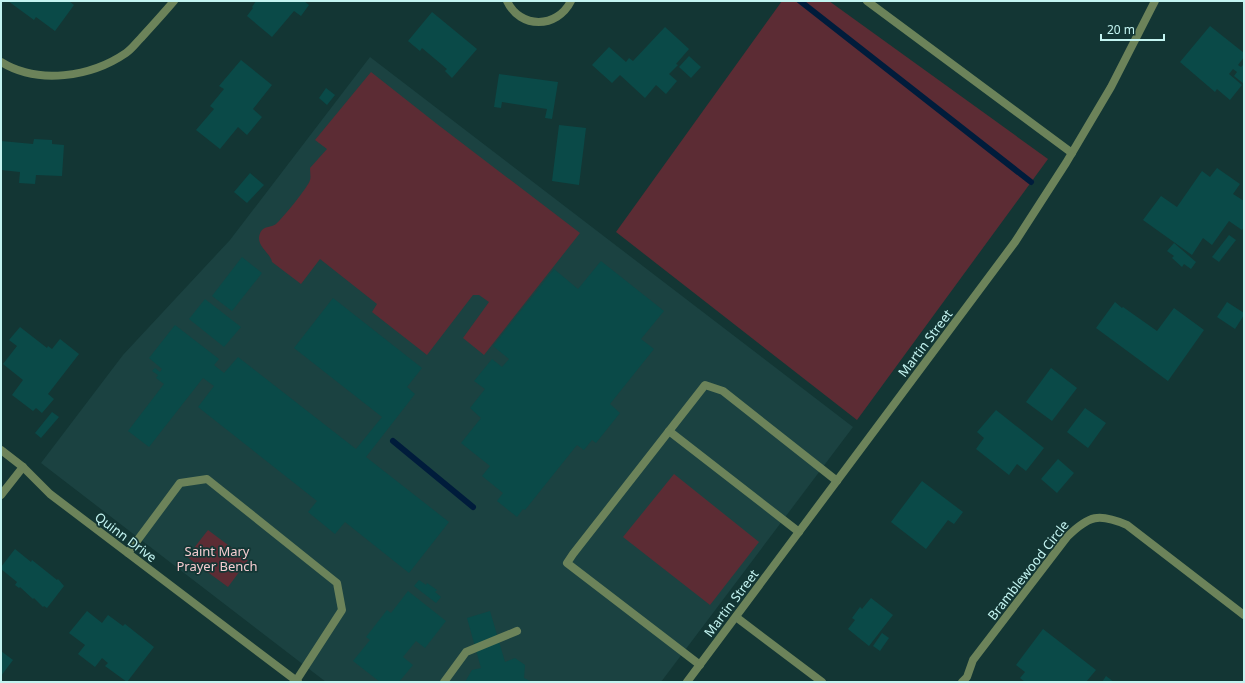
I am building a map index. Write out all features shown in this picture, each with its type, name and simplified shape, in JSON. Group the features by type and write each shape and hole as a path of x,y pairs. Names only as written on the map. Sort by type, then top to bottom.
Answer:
{"street":[{"path":"1,62 8,66 30,73 59,75 87,72 106,65 127,52 174,1"},
{"path":"507,1 515,14 527,21 540,23 552,20 563,13 571,1"},
{"path":"867,1 1072,153"},
{"name":"Martin Street","path":"687,682 1015,242 1072,153 1111,87 1155,1"},
{"path":"700,665 567,563 705,385 723,391 837,481"},
{"path":"669,431 799,532"},
{"name":"Quinn Drive","path":"1,450 23,467 50,494 297,682"},
{"path":"1,495 23,467"},
{"path":"128,553 180,483 207,479 337,582 342,610 297,682"},
{"name":"Bramblewood Circle","path":"966,680 973,660 1067,537 1079,524 1095,518 1110,518 1127,525 1244,616"},
{"path":"736,617 822,682"},
{"path":"444,682 466,652 517,631"}],"shaded area":[{"path":"370,57 853,427 661,682 326,682 41,463 123,355 230,240"}],"green space":[{"path":"782,1 829,1 1048,159 857,420 616,232"},
{"path":"371,72 580,233 484,355 463,338 489,302 479,295 473,295 427,355 372,312 377,304 320,259 301,284 272,262 270,256 261,245 259,236 262,230 276,224 295,202 310,180 310,168 327,149 315,140"},
{"path":"674,474 759,542 710,605 623,537"},
{"name":"Saint Mary Prayer Bench","path":"208,530 248,560 228,587 187,557"}],"building":[{"path":"8,1 69,1 74,5 55,31 36,17 34,20"},
{"path":"256,1 304,1 309,5 301,16 294,11 272,37 247,16"},
{"path":"432,12 477,49 452,78 445,71 447,69 422,48 420,51 408,41"},
{"path":"1210,26 1244,53 1244,57 1238,65 1241,67 1244,64 1244,84 1234,76 1237,72 1233,69 1229,74 1242,85 1230,100 1217,89 1215,92 1180,62"},
{"path":"665,27 689,49 676,64 678,65 669,74 677,81 666,94 656,85 645,98 620,75 612,83 592,65 609,47 626,62 629,58 633,61"},
{"path":"689,56 701,67 691,78 679,67"},
{"path":"241,60 272,85 253,109 262,117 247,135 238,127 220,149 196,130 214,109 210,106 224,89 219,86"},
{"path":"499,74 558,82 552,119 545,118 547,109 502,102 501,108 494,107"},
{"path":"326,88 335,95 327,105 319,98"},
{"path":"559,125 586,128 579,185 552,181"},
{"path":"34,139 52,140 52,144 64,145 62,176 36,175 35,184 19,183 20,172 1,170 1,141 33,144"},
{"path":"1217,168 1240,184 1233,194 1244,201 1244,227 1242,230 1229,221 1212,245 1203,238 1192,255 1143,220 1161,196 1177,207 1202,171 1210,177"},
{"path":"250,173 264,185 247,203 234,192"},
{"path":"1229,235 1236,240 1219,262 1212,257"},
{"path":"1174,243 1196,262 1191,269 1184,264 1182,267 1172,258 1174,256 1167,251"},
{"path":"242,257 262,273 232,311 212,296"},
{"path":"601,261 664,311 641,339 654,349 610,404 620,413 596,443 592,440 584,450 577,445 525,510 523,509 517,517 497,501 503,493 482,476 490,466 461,443 481,418 470,408 485,389 474,381 492,359 502,367 509,359 493,346 554,269 578,289"},
{"path":"333,298 422,368 407,387 415,394 366,457 449,522 409,573 345,522 335,534 308,512 317,501 198,407 214,386 203,378 149,447 128,431 164,384 156,378 158,375 152,371 155,368 160,372 162,369 149,358 175,325 219,359 214,365 224,373 238,357 356,449 382,417 294,348"},
{"path":"205,299 241,327 224,347 189,319"},
{"path":"1115,302 1157,331 1174,308 1204,330 1168,381 1096,328"},
{"path":"1227,302 1244,313 1235,329 1217,317"},
{"path":"20,327 47,348 48,346 52,349 60,339 79,354 48,394 54,399 42,413 36,408 33,411 12,395 23,380 3,364 17,346 9,340"},
{"path":"1051,368 1077,388 1052,421 1026,402"},
{"path":"1085,408 1106,423 1088,448 1067,432"},
{"path":"996,410 1044,448 1026,471 1017,464 1009,475 976,449 984,438 977,432"},
{"path":"52,412 59,417 41,438 35,433"},
{"path":"1058,459 1074,473 1057,493 1041,479"},
{"path":"922,481 963,512 954,524 948,520 926,549 891,522"},
{"path":"15,549 31,562 32,560 57,580 58,579 64,586 47,608 44,606 43,607 20,587 19,588 15,585 17,582 1,569"},
{"path":"419,580 426,585 427,583 437,590 435,592 441,597 436,603 414,586"},
{"path":"408,591 446,621 425,648 416,641 403,657 413,665 399,682 380,682 353,661 370,640 366,637 387,610 391,613"},
{"path":"871,598 893,615 869,646 848,629 855,620 852,618 860,607 862,609"},
{"path":"87,611 102,623 108,615 123,626 125,624 154,647 127,682 105,666 108,663 102,658 95,667 78,654 85,645 69,633"},
{"path":"490,611 505,662 515,658 525,665 524,678 532,682 465,682 472,670 481,668 467,618"},
{"path":"1043,629 1096,670 1086,682 1025,682 1020,678 1025,672 1016,665"},
{"path":"882,633 889,638 880,651 873,646"},
{"path":"1,651 13,660 1,676"},
{"path":"1106,676 1114,682 1102,682"}],"waterway":[{"path":"800,1 1031,182"},
{"path":"393,441 473,507"}]}
